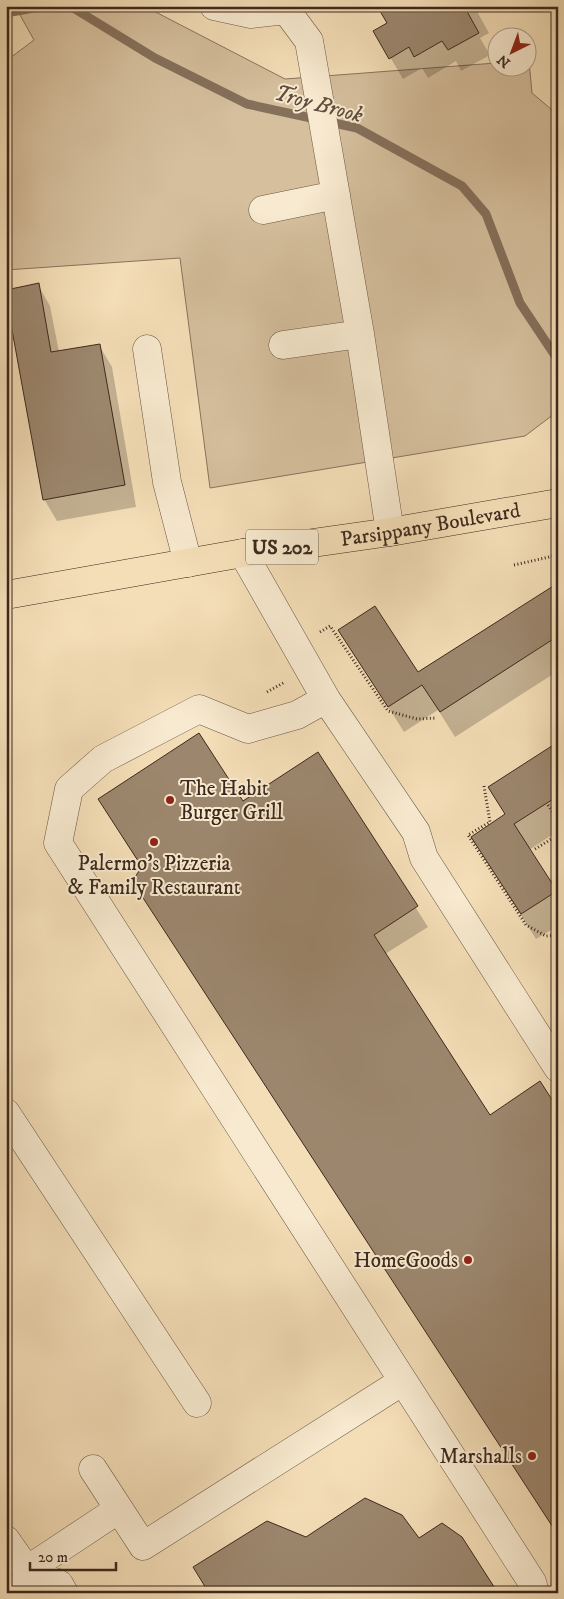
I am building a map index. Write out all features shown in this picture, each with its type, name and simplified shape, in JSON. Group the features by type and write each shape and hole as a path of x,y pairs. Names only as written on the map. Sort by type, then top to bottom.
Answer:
{"main road":[{"name":"Parsippany Boulevard","path":"6,595 243,553 390,532 558,503"}],"lane":[{"path":"214,6 252,14 285,8 309,41 360,334 390,532"},
{"path":"263,210 334,183"},
{"path":"283,345 360,334"},
{"path":"147,349 167,482 188,563"},
{"path":"243,553 326,699 416,832 424,858 558,1068"},
{"path":"326,699 297,715 248,729 199,709 103,759 69,789 58,842 532,1582 536,1593"},
{"path":"6,1113 197,1403"},
{"path":"94,1469 143,1546 403,1381"},
{"path":"25,1581 119,1509"},
{"path":"6,1540 25,1581"},
{"path":"25,1581 59,1584 64,1593"}],"path":[{"path":"514,565 558,555"},
{"path":"315,635 330,626 388,711 417,719 436,718"},
{"path":"484,786 490,822 468,835 526,925 546,936 558,935"},
{"path":"548,805 558,821"},
{"path":"535,849 558,835"}],"shaded area":[{"path":"15,6 144,6 285,79 486,64 486,78 531,78 532,93 558,115 558,411 525,436 210,488 180,258 6,270 6,61 34,40"}],"building":[{"path":"377,6 464,6 479,33 448,50 442,41 414,57 409,47 389,59 373,31 387,23"},
{"path":"39,283 51,352 100,344 125,485 43,500 6,297 6,290"},
{"path":"558,583 558,636 440,712 422,685 388,707 338,630 375,606 418,672"},
{"path":"199,733 243,801 318,752 418,906 374,935 490,1115 540,1081 558,1109 558,1535 132,881 142,867 98,799"},
{"path":"558,742 558,796 514,824 557,891 521,914 471,837 505,814 488,787"},
{"path":"365,1498 402,1515 419,1538 442,1523 462,1537 498,1593 209,1593 193,1567 267,1521 306,1537"}],"waterway":[{"name":"Troy Brook","path":"6,9 11,12 45,6"},
{"name":"Troy Brook","path":"70,6 155,58 247,104 357,128 462,186 486,214 520,303 558,360"}],"place":[{"name":"The Habit Burger Grill","path":"170,800"},
{"name":"Palermo's Pizzeria & Family Restaurant","path":"154,842"},
{"name":"HomeGoods","path":"468,1260"},
{"name":"Marshalls","path":"532,1456"}]}
